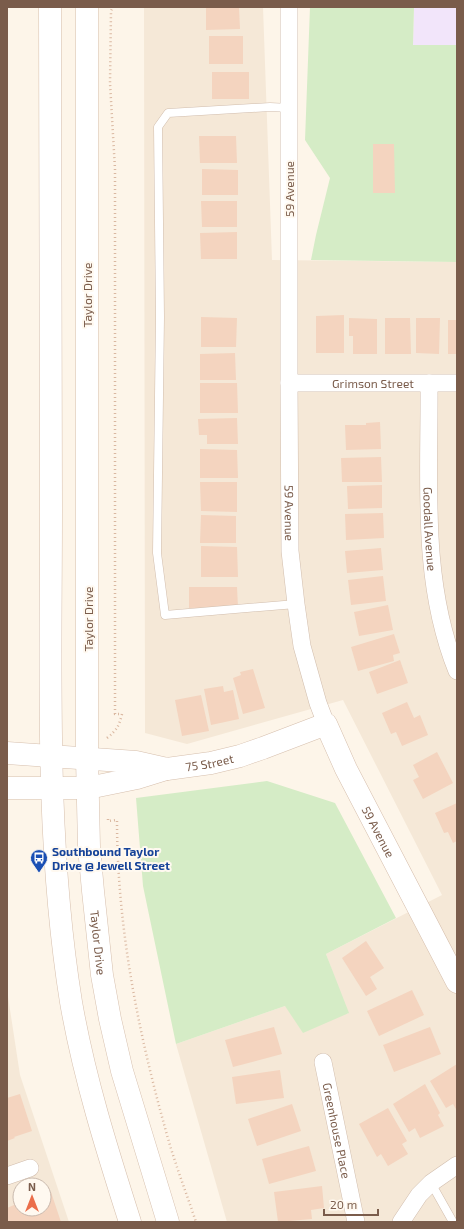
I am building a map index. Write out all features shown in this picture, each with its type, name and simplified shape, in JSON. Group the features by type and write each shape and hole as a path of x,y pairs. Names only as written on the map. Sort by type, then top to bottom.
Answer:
{"main road":[{"path":"50,7 51,756 56,877 65,961 83,1058 96,1112 130,1222"},
{"name":"Taylor Drive","path":"87,7 87,758 89,847 102,975 110,1018 124,1078 168,1222"},
{"name":"75 Street","path":"7,753 136,762 167,769 211,763 240,756 326,724"},
{"name":"59 Avenue","path":"326,724 346,769 457,982"},
{"path":"7,788 88,788 137,778 167,769"}],"street":[{"name":"59 Avenue","path":"289,7 289,524 292,576 302,646 307,669 326,724"},
{"name":"Grimson Street","path":"289,383 457,383"},
{"name":"Goodall Avenue","path":"429,383 429,515 432,566 436,597 446,640 457,671"},
{"name":"Greenhouse Place","path":"323,1062 356,1222"},
{"path":"401,1222 419,1195 431,1183 457,1165"},
{"path":"7,1176 30,1168"}],"lane":[{"path":"290,108 270,107 168,113 158,128 160,317 157,554 165,615 296,604"},
{"path":"431,1183 453,1222"}],"path":[{"path":"106,739 116,731 122,714 115,714 115,169 110,83 111,11 113,7"},
{"path":"108,815 108,821 117,820 121,910 130,976 141,1034 170,1143 196,1222"}],"shaded area":[{"path":"144,7 263,7 272,260 457,262 457,1222 227,1222 176,1044 285,1006 348,1014 326,954 442,895 343,700 187,744 145,733"},
{"path":"414,7 457,7 457,45 413,45"},
{"path":"7,990 20,1075 69,1222 7,1222"}],"green space":[{"path":"310,7 414,7 413,45 457,45 457,262 311,260 330,178 305,140"},
{"path":"267,781 335,803 396,918 326,954 349,1013 303,1033 285,1006 176,1044 143,886 136,798"}],"building":[{"path":"206,7 239,7 240,29 206,30"},
{"path":"209,36 243,36 243,64 209,64"},
{"path":"212,72 249,72 249,99 212,99"},
{"path":"199,136 236,136 237,163 200,163"},
{"path":"373,144 394,144 395,193 373,193"},
{"path":"202,169 238,170 238,195 202,195"},
{"path":"201,201 237,201 237,227 202,227"},
{"path":"237,232 237,259 201,259 200,233"},
{"path":"344,315 344,353 316,353 316,316"},
{"path":"201,317 237,318 236,347 201,347"},
{"path":"349,318 377,319 377,354 353,354 353,336 349,336"},
{"path":"385,318 410,318 411,354 385,354"},
{"path":"416,318 440,318 439,354 416,353"},
{"path":"448,320 457,320 457,354 448,354"},
{"path":"235,353 236,380 200,380 200,354"},
{"path":"200,383 237,383 238,413 200,413"},
{"path":"237,418 238,444 207,444 207,435 199,435 198,419"},
{"path":"380,422 381,449 346,450 345,425 366,425 366,423"},
{"path":"200,449 237,450 238,478 200,478"},
{"path":"381,457 382,482 342,482 341,458"},
{"path":"200,482 237,482 237,512 201,511"},
{"path":"382,485 382,508 348,509 347,486"},
{"path":"383,513 384,538 346,540 345,514"},
{"path":"201,515 236,516 236,543 200,543"},
{"path":"201,546 237,547 238,577 201,577"},
{"path":"381,548 383,570 347,573 345,551"},
{"path":"383,576 386,601 351,605 348,580"},
{"path":"189,587 237,587 238,607 189,608"},
{"path":"388,605 393,630 359,636 354,612"},
{"path":"394,634 400,653 393,655 394,661 358,671 351,647"},
{"path":"400,660 408,683 377,694 369,672"},
{"path":"253,669 265,708 243,714 233,678 241,675 240,672"},
{"path":"223,686 224,692 233,690 239,719 211,725 204,689"},
{"path":"201,695 209,731 182,736 175,700"},
{"path":"407,702 414,718 420,715 428,735 402,746 396,732 391,734 382,713"},
{"path":"437,752 453,783 423,799 413,780 419,777 413,765"},
{"path":"457,803 457,841 453,843 448,832 444,833 435,813"},
{"path":"366,941 384,968 370,977 377,989 366,996 342,958"},
{"path":"412,990 424,1015 379,1036 367,1011"},
{"path":"274,1027 282,1054 233,1067 225,1040"},
{"path":"430,1027 441,1054 394,1072 383,1045"},
{"path":"457,1064 457,1111 453,1104 446,1108 430,1081"},
{"path":"280,1070 284,1098 236,1104 232,1077"},
{"path":"425,1084 440,1113 438,1115 444,1126 420,1138 415,1128 409,1132 393,1104"},
{"path":"20,1094 32,1131 7,1141 7,1098"},
{"path":"292,1104 301,1131 257,1146 248,1119"},
{"path":"388,1108 407,1141 402,1144 408,1154 388,1166 381,1154 377,1157 359,1124"},
{"path":"309,1146 316,1171 269,1184 262,1159"},
{"path":"322,1186 324,1208 311,1210 312,1219 278,1222 274,1192"},
{"path":"52,1195 61,1222 7,1222 7,1208 12,1206 12,1217 52,1217"}],"place":[{"name":"Southbound Taylor Drive @ Jewell Street","path":"39,873"}]}
